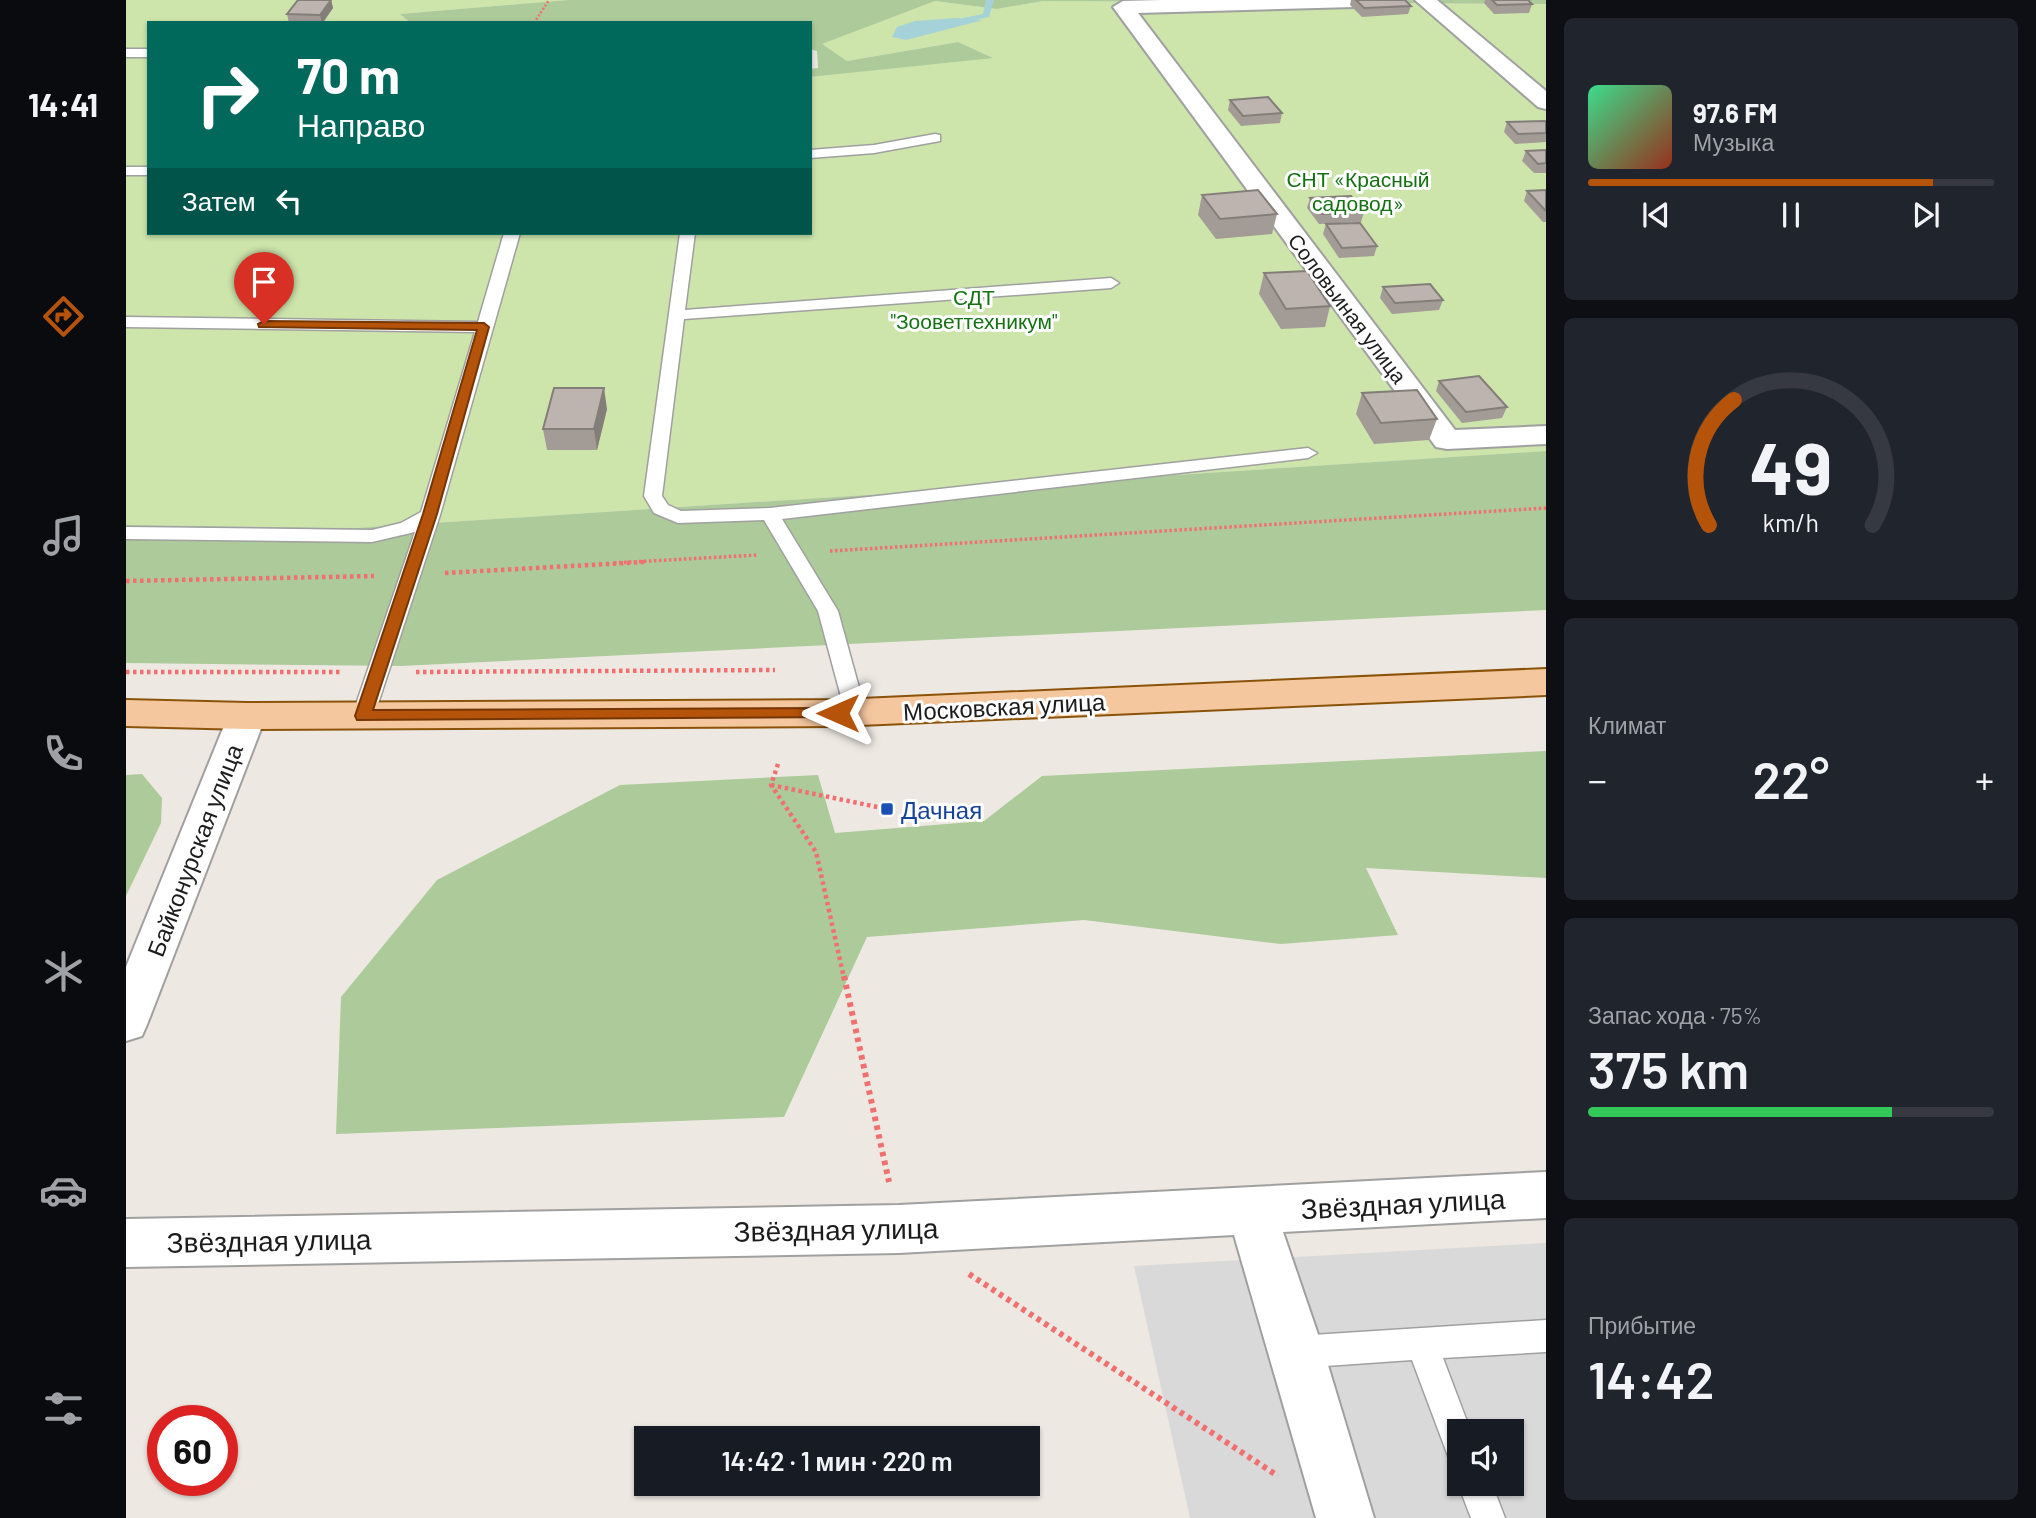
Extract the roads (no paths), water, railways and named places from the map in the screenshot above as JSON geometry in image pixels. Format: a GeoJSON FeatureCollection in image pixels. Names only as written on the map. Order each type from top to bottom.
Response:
{"type":"FeatureCollection","features":[{"type":"Feature","properties":{"kind":"main road","name":"Московская улица"},"geometry":{"type":"LineString","coordinates":[[126,713],[363,716],[855,713],[1546,682]]}},
{"type":"Feature","properties":{"kind":"street","name":"Соловьиная улица"},"geometry":{"type":"LineString","coordinates":[[1392,0],[1123,7],[1447,440],[1546,435]]}},
{"type":"Feature","properties":{"kind":"street"},"geometry":{"type":"LineString","coordinates":[[1425,0],[1546,102]]}},
{"type":"Feature","properties":{"kind":"street","name":"Байконурская улица"},"geometry":{"type":"LineString","coordinates":[[126,1022],[247,716]]}},
{"type":"Feature","properties":{"kind":"street","name":"Звёздная улица"},"geometry":{"type":"LineString","coordinates":[[126,1243],[899,1229],[1546,1195]]}},
{"type":"Feature","properties":{"kind":"street"},"geometry":{"type":"LineString","coordinates":[[1251,1211],[1297,1352],[1345,1518]]}},
{"type":"Feature","properties":{"kind":"lane"},"geometry":{"type":"LineString","coordinates":[[126,53],[147,53]]}},
{"type":"Feature","properties":{"kind":"lane"},"geometry":{"type":"LineString","coordinates":[[812,154],[874,149],[935,138]]}},
{"type":"Feature","properties":{"kind":"lane"},"geometry":{"type":"LineString","coordinates":[[126,171],[147,171]]}},
{"type":"Feature","properties":{"kind":"lane"},"geometry":{"type":"LineString","coordinates":[[363,716],[430,514],[511,235]]}},
{"type":"Feature","properties":{"kind":"lane"},"geometry":{"type":"LineString","coordinates":[[687,235],[653,496],[661,509],[678,517],[770,514],[1308,453]]}},
{"type":"Feature","properties":{"kind":"lane"},"geometry":{"type":"LineString","coordinates":[[677,315],[1111,283]]}},
{"type":"Feature","properties":{"kind":"lane"},"geometry":{"type":"LineString","coordinates":[[126,323],[484,327]]}},
{"type":"Feature","properties":{"kind":"lane"},"geometry":{"type":"LineString","coordinates":[[126,533],[372,536],[407,528],[430,514]]}},
{"type":"Feature","properties":{"kind":"lane"},"geometry":{"type":"LineString","coordinates":[[770,514],[828,611],[855,713]]}},
{"type":"Feature","properties":{"kind":"lane"},"geometry":{"type":"LineString","coordinates":[[1297,1352],[1546,1336]]}},
{"type":"Feature","properties":{"kind":"lane"},"geometry":{"type":"LineString","coordinates":[[1421,1343],[1450,1419]]}},
{"type":"Feature","properties":{"kind":"lane"},"geometry":{"type":"LineString","coordinates":[[1480,1496],[1488,1518]]}},
{"type":"Feature","properties":{"kind":"water"},"geometry":{"type":"Polygon","coordinates":[[[956,18],[983,20],[906,40],[892,37],[897,27],[915,21],[956,18]]]}},
{"type":"Feature","properties":{"kind":"waterway"},"geometry":{"type":"LineString","coordinates":[[957,22],[986,15],[990,0]]}},
{"type":"Feature","properties":{"kind":"place","name":"Дачная"},"geometry":{"type":"Point","coordinates":[887,809]}},
{"type":"Feature","properties":{"kind":"park label","name":"СНТ «Красный садовод»"},"geometry":{"type":"Point","coordinates":[1358,190]}},
{"type":"Feature","properties":{"kind":"park label","name":"СДТ \"Зооветтехникум\""},"geometry":{"type":"Point","coordinates":[974,308]}}]}
